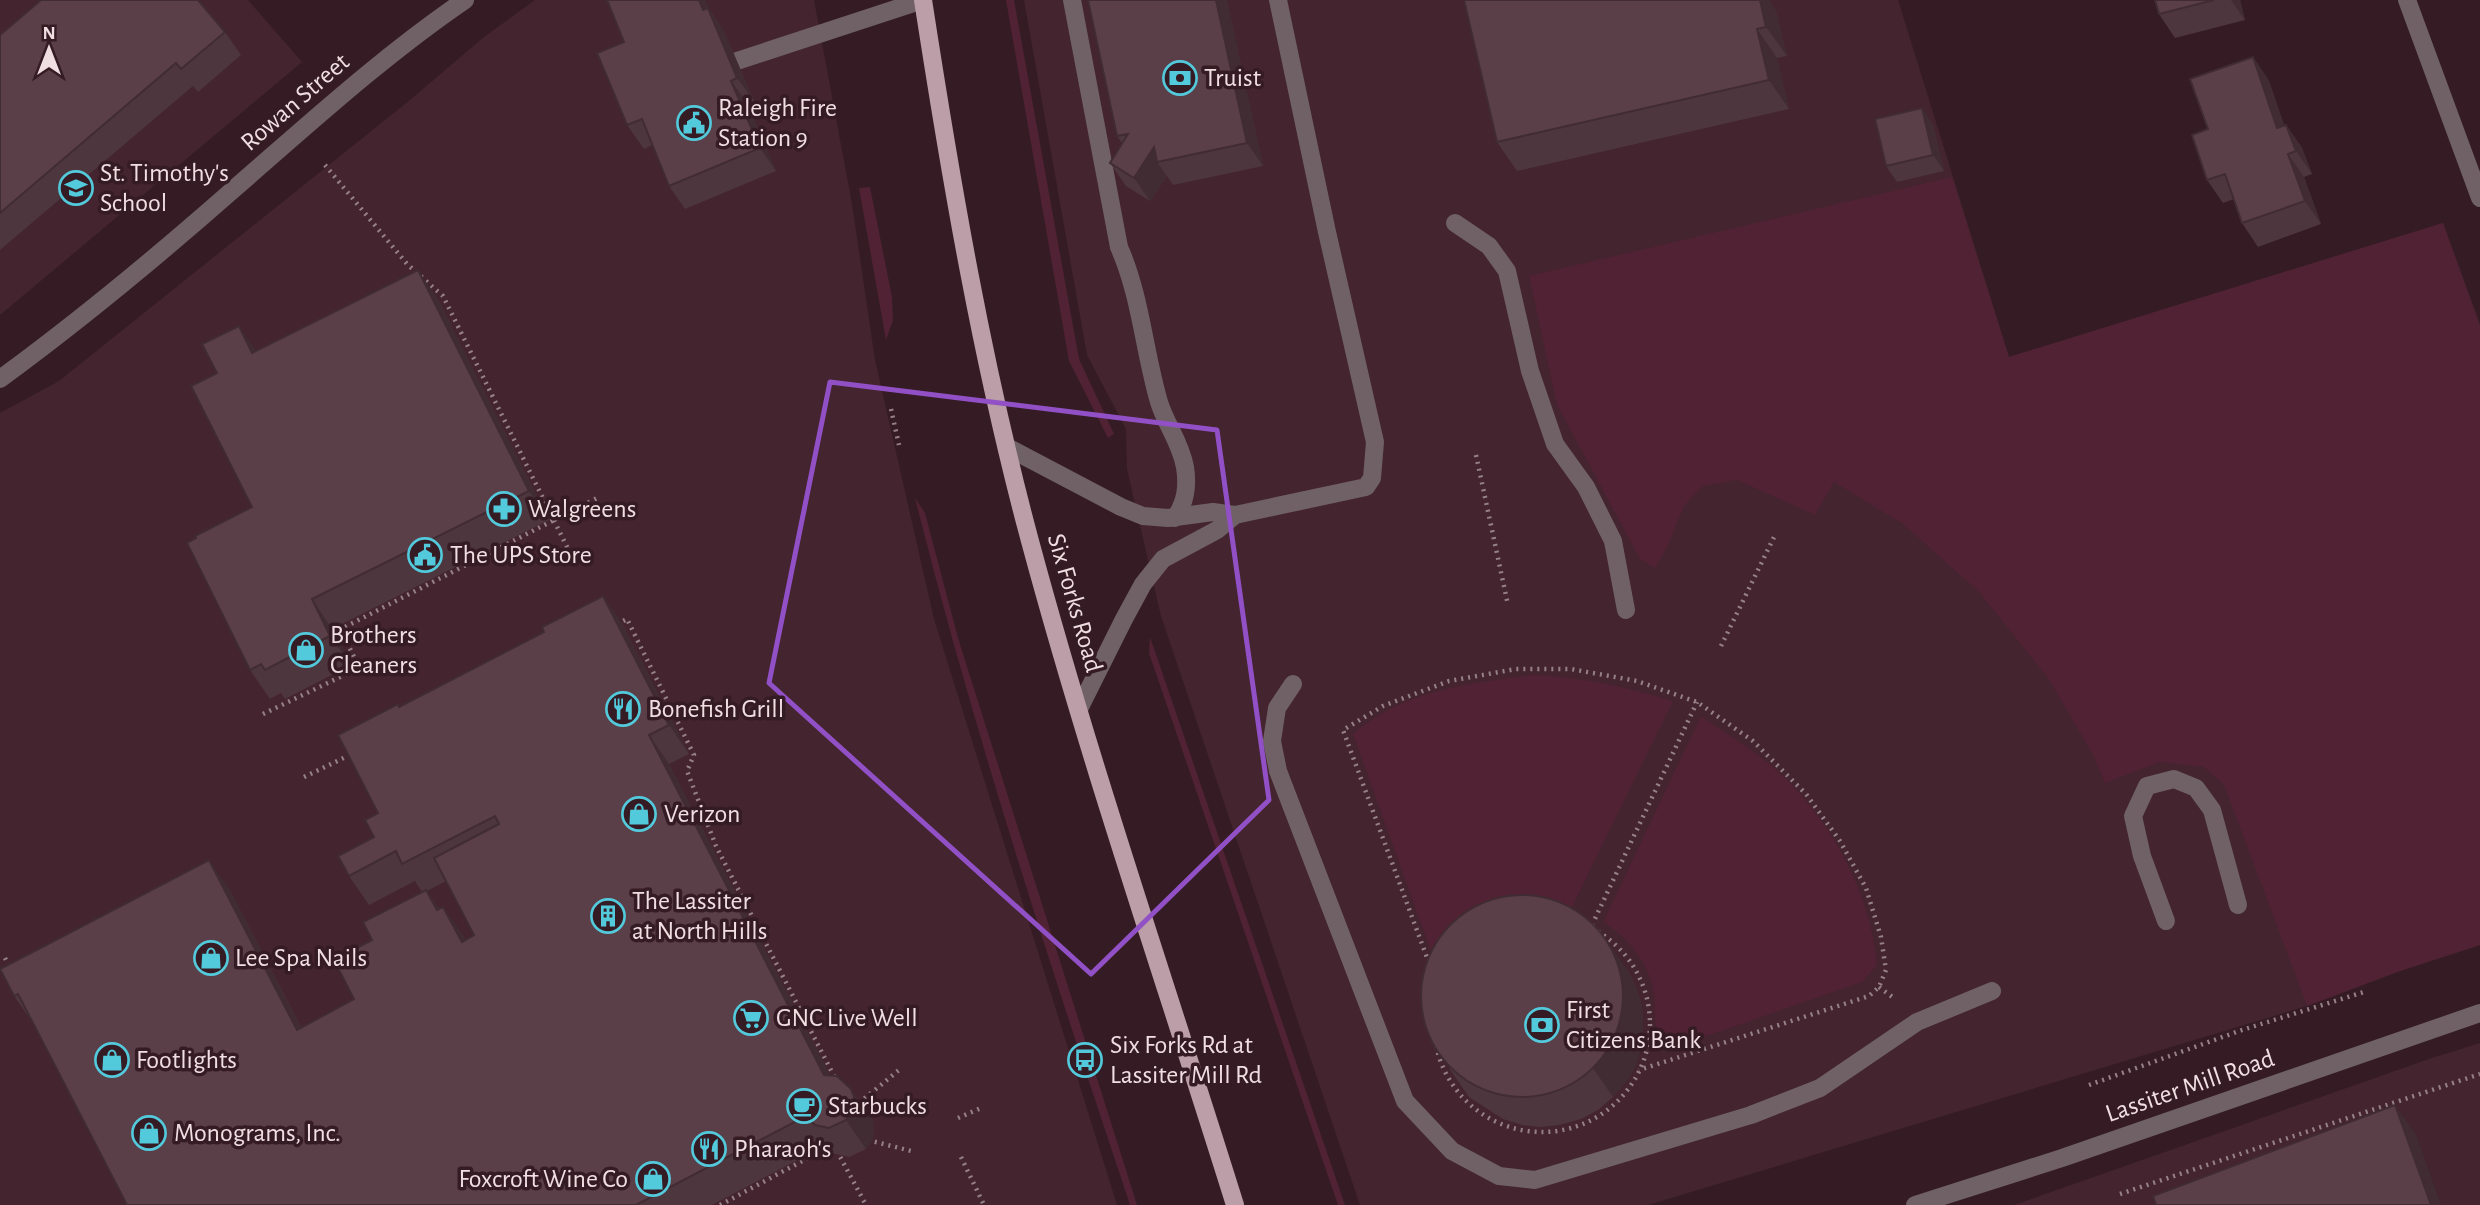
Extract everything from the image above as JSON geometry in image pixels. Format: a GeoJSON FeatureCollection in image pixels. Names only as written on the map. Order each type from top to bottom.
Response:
{"type":"FeatureCollection","features":[{"type":"Feature","properties":{"kind":"main road","name":"Six Forks Road"},"geometry":{"type":"LineString","coordinates":[[923,0],[969,272],[1030,540],[1079,709],[1235,1205]]}},
{"type":"Feature","properties":{"kind":"street","name":"Rowan Street"},"geometry":{"type":"LineString","coordinates":[[0,379],[67,330],[357,81],[465,0]]}},
{"type":"Feature","properties":{"kind":"street"},"geometry":{"type":"LineString","coordinates":[[737,61],[923,0]]}},
{"type":"Feature","properties":{"kind":"street"},"geometry":{"type":"LineString","coordinates":[[1007,447],[1143,516],[1175,518],[1213,512],[1235,515],[1366,487],[1372,478],[1376,442],[1327,232],[1278,0]]}},
{"type":"Feature","properties":{"kind":"street"},"geometry":{"type":"LineString","coordinates":[[2407,0],[2480,198]]}},
{"type":"Feature","properties":{"kind":"street"},"geometry":{"type":"LineString","coordinates":[[1075,1],[1119,247],[1131,275],[1160,405],[1178,441],[1185,468],[1187,491],[1175,518]]}},
{"type":"Feature","properties":{"kind":"street"},"geometry":{"type":"LineString","coordinates":[[1455,223],[1489,246],[1507,271],[1530,371],[1555,444],[1586,487],[1613,541],[1626,610]]}},
{"type":"Feature","properties":{"kind":"street"},"geometry":{"type":"LineString","coordinates":[[1079,709],[1143,584],[1163,559],[1217,530],[1235,515]]}},
{"type":"Feature","properties":{"kind":"street"},"geometry":{"type":"LineString","coordinates":[[1293,684],[1277,708],[1272,741],[1278,771],[1405,1101],[1452,1152],[1499,1176],[1535,1180],[1751,1115],[1820,1088],[1917,1022],[1992,991]]}},
{"type":"Feature","properties":{"kind":"street"},"geometry":{"type":"LineString","coordinates":[[2166,921],[2142,856],[2133,816],[2147,786],[2174,779],[2196,789],[2212,810],[2238,905]]}},
{"type":"Feature","properties":{"kind":"street","name":"Lassiter Mill Road"},"geometry":{"type":"LineString","coordinates":[[1915,1205],[2062,1158],[2480,1013]]}},
{"type":"Feature","properties":{"kind":"path"},"geometry":{"type":"LineString","coordinates":[[325,165],[407,264],[443,296],[576,565]]}},
{"type":"Feature","properties":{"kind":"path"},"geometry":{"type":"LineString","coordinates":[[891,409],[899,445]]}},
{"type":"Feature","properties":{"kind":"path"},"geometry":{"type":"LineString","coordinates":[[1476,455],[1508,605]]}},
{"type":"Feature","properties":{"kind":"path"},"geometry":{"type":"LineString","coordinates":[[263,714],[359,668],[341,628],[599,497]]}},
{"type":"Feature","properties":{"kind":"path"},"geometry":{"type":"LineString","coordinates":[[1721,646],[1775,535]]}},
{"type":"Feature","properties":{"kind":"path"},"geometry":{"type":"LineString","coordinates":[[610,627],[627,619],[694,755],[687,771],[716,846],[837,1082]]}},
{"type":"Feature","properties":{"kind":"path"},"geometry":{"type":"LineString","coordinates":[[1430,964],[1343,730],[1384,706],[1449,681],[1516,668],[1572,668],[1637,681],[1697,702],[1753,741],[1806,794],[1840,841],[1866,888],[1881,937],[1886,970],[1879,987],[1870,996],[1639,1070]]}},
{"type":"Feature","properties":{"kind":"path"},"geometry":{"type":"LineString","coordinates":[[1592,925],[1697,702]]}},
{"type":"Feature","properties":{"kind":"path"},"geometry":{"type":"LineString","coordinates":[[304,777],[366,747]]}},
{"type":"Feature","properties":{"kind":"path"},"geometry":{"type":"LineString","coordinates":[[1530,917],[1563,918],[1592,925],[1621,949],[1642,977],[1648,1013],[1648,1044],[1639,1070],[1625,1092],[1606,1110],[1584,1124],[1558,1133],[1521,1131],[1499,1124],[1466,1104],[1446,1079],[1436,1046],[1434,1015],[1439,990],[1449,970],[1466,948],[1494,927],[1530,917]]}},
{"type":"Feature","properties":{"kind":"path"},"geometry":{"type":"LineString","coordinates":[[5,957],[17,980]]}},
{"type":"Feature","properties":{"kind":"path"},"geometry":{"type":"LineString","coordinates":[[1435,977],[1439,990]]}},
{"type":"Feature","properties":{"kind":"path"},"geometry":{"type":"LineString","coordinates":[[2089,1085],[2242,1030],[2364,992]]}},
{"type":"Feature","properties":{"kind":"path"},"geometry":{"type":"LineString","coordinates":[[859,1103],[899,1070]]}},
{"type":"Feature","properties":{"kind":"path"},"geometry":{"type":"LineString","coordinates":[[2120,1194],[2480,1074]]}},
{"type":"Feature","properties":{"kind":"path"},"geometry":{"type":"LineString","coordinates":[[851,1096],[859,1103],[863,1112]]}},
{"type":"Feature","properties":{"kind":"path"},"geometry":{"type":"LineString","coordinates":[[958,1118],[981,1108]]}},
{"type":"Feature","properties":{"kind":"path"},"geometry":{"type":"LineString","coordinates":[[861,1138],[911,1152]]}},
{"type":"Feature","properties":{"kind":"path"},"geometry":{"type":"LineString","coordinates":[[720,1205],[821,1152],[846,1152]]}},
{"type":"Feature","properties":{"kind":"path"},"geometry":{"type":"LineString","coordinates":[[837,1152],[866,1205]]}},
{"type":"Feature","properties":{"kind":"path"},"geometry":{"type":"LineString","coordinates":[[961,1157],[984,1205]]}},
{"type":"Feature","properties":{"kind":"highlighted area"},"geometry":{"type":"Polygon","coordinates":[[[830,382],[1217,430],[1269,800],[1091,974],[769,683],[830,382]]]}},
{"type":"Feature","properties":{"kind":"shaded area","name":"St. Timothy's School"},"geometry":{"type":"Polygon","coordinates":[[[0,0],[248,0],[302,62],[0,315],[0,0]]]}},
{"type":"Feature","properties":{"kind":"shaded area"},"geometry":{"type":"Polygon","coordinates":[[[535,0],[814,0],[852,204],[875,360],[934,619],[1117,1205],[0,1205],[0,413],[59,381],[410,100],[484,37],[535,0]]]}},
{"type":"Feature","properties":{"kind":"shaded area"},"geometry":{"type":"Polygon","coordinates":[[[1006,0],[1014,0],[1079,359],[1114,434],[1108,438],[1069,361],[1006,0]]]}},
{"type":"Feature","properties":{"kind":"shaded area"},"geometry":{"type":"Polygon","coordinates":[[[1024,0],[1898,0],[2009,357],[2443,223],[2480,324],[2480,945],[2307,1006],[1648,1205],[1360,1205],[1161,616],[1127,469],[1126,429],[1087,355],[1024,0]]]}},
{"type":"Feature","properties":{"kind":"shaded area"},"geometry":{"type":"Polygon","coordinates":[[[1952,177],[2009,357],[2443,223],[2480,326],[2480,945],[2307,1006],[2224,785],[2204,767],[2160,762],[2105,783],[2092,753],[2048,678],[1978,591],[1903,524],[1834,482],[1815,515],[1737,480],[1703,486],[1684,506],[1655,568],[1640,559],[1557,405],[1529,276],[1952,177]]]}},
{"type":"Feature","properties":{"kind":"shaded area"},"geometry":{"type":"Polygon","coordinates":[[[870,187],[892,297],[893,320],[886,340],[859,188],[870,187]]]}},
{"type":"Feature","properties":{"kind":"shaded area"},"geometry":{"type":"Polygon","coordinates":[[[915,498],[925,513],[958,638],[1137,1205],[1130,1205],[1016,853],[963,676],[915,498]]]}},
{"type":"Feature","properties":{"kind":"shaded area"},"geometry":{"type":"Polygon","coordinates":[[[1150,637],[1345,1205],[1338,1205],[1149,653],[1150,637]]]}},
{"type":"Feature","properties":{"kind":"shaded area"},"geometry":{"type":"Polygon","coordinates":[[[1534,675],[1604,684],[1673,701],[1572,907],[1527,902],[1434,960],[1353,734],[1372,719],[1415,698],[1462,685],[1534,675]]]}},
{"type":"Feature","properties":{"kind":"shaded area"},"geometry":{"type":"Polygon","coordinates":[[[1701,716],[1780,773],[1817,814],[1842,854],[1862,897],[1877,965],[1862,982],[1675,1047],[1656,1030],[1653,987],[1643,963],[1626,940],[1603,922],[1701,716]]]}},
{"type":"Feature","properties":{"kind":"shaded area"},"geometry":{"type":"Polygon","coordinates":[[[2480,1043],[2480,1205],[2014,1205],[2432,1058],[2480,1043]]]}},
{"type":"Feature","properties":{"kind":"building"},"geometry":{"type":"Polygon","coordinates":[[[41,0],[198,0],[225,32],[181,69],[176,63],[0,213],[0,35],[41,0]]]}},
{"type":"Feature","properties":{"kind":"building","name":"Raleigh Fire Station 9"},"geometry":{"type":"Polygon","coordinates":[[[607,0],[699,0],[703,10],[708,8],[737,78],[731,81],[760,148],[669,186],[642,119],[627,125],[597,53],[624,42],[607,0]]]}},
{"type":"Feature","properties":{"kind":"building","name":"Truist"},"geometry":{"type":"Polygon","coordinates":[[[1088,0],[1216,0],[1247,143],[1157,162],[1154,147],[1134,178],[1110,163],[1128,134],[1117,136],[1088,0]]]}},
{"type":"Feature","properties":{"kind":"building"},"geometry":{"type":"Polygon","coordinates":[[[1464,0],[1760,0],[1766,27],[1757,29],[1769,80],[1497,142],[1464,0]]]}},
{"type":"Feature","properties":{"kind":"building"},"geometry":{"type":"Polygon","coordinates":[[[2155,0],[2214,0],[2159,14],[2155,0]]]}},
{"type":"Feature","properties":{"kind":"building"},"geometry":{"type":"Polygon","coordinates":[[[2253,57],[2277,128],[2286,125],[2296,151],[2288,154],[2305,201],[2242,223],[2225,174],[2207,180],[2192,135],[2208,129],[2190,79],[2253,57]]]}},
{"type":"Feature","properties":{"kind":"building"},"geometry":{"type":"Polygon","coordinates":[[[1922,108],[1933,155],[1886,166],[1875,119],[1922,108]]]}},
{"type":"Feature","properties":{"kind":"building"},"geometry":{"type":"Polygon","coordinates":[[[418,270],[529,491],[312,599],[330,636],[265,670],[261,664],[250,670],[187,543],[196,538],[195,536],[252,507],[191,386],[217,373],[202,344],[239,326],[252,353],[418,270]]]}},
{"type":"Feature","properties":{"kind":"building","name":"The Lassiter at North Hills"},"geometry":{"type":"Polygon","coordinates":[[[603,596],[669,725],[649,735],[824,1075],[837,1076],[851,1089],[854,1097],[853,1110],[846,1120],[829,1128],[815,1125],[806,1116],[636,1205],[127,1205],[18,994],[14,996],[0,969],[209,860],[297,1030],[354,999],[334,960],[372,940],[363,922],[426,890],[437,910],[443,907],[462,942],[474,935],[434,858],[499,824],[495,816],[402,864],[396,851],[349,876],[338,856],[374,837],[365,820],[378,813],[338,735],[398,704],[399,707],[544,632],[542,627],[603,596]]]}},
{"type":"Feature","properties":{"kind":"building","name":"First Citizens Bank"},"geometry":{"type":"Polygon","coordinates":[[[1522,895],[1561,903],[1594,924],[1615,957],[1623,996],[1615,1035],[1594,1068],[1561,1089],[1522,1097],[1483,1089],[1450,1068],[1429,1035],[1421,996],[1429,957],[1450,924],[1483,903],[1522,895]]]}},
{"type":"Feature","properties":{"kind":"building"},"geometry":{"type":"Polygon","coordinates":[[[2395,1105],[2431,1205],[2156,1205],[2153,1196],[2395,1105]]]}},
{"type":"Feature","properties":{"kind":"place","name":"Truist"},"geometry":{"type":"Point","coordinates":[1180,78]}},
{"type":"Feature","properties":{"kind":"place","name":"Raleigh Fire Station 9"},"geometry":{"type":"Point","coordinates":[694,123]}},
{"type":"Feature","properties":{"kind":"place","name":"St. Timothy's School"},"geometry":{"type":"Point","coordinates":[76,188]}},
{"type":"Feature","properties":{"kind":"place","name":"Walgreens"},"geometry":{"type":"Point","coordinates":[504,509]}},
{"type":"Feature","properties":{"kind":"place","name":"The UPS Store"},"geometry":{"type":"Point","coordinates":[425,555]}},
{"type":"Feature","properties":{"kind":"place","name":"Brothers Cleaners"},"geometry":{"type":"Point","coordinates":[306,650]}},
{"type":"Feature","properties":{"kind":"place","name":"Bonefish Grill"},"geometry":{"type":"Point","coordinates":[623,709]}},
{"type":"Feature","properties":{"kind":"place","name":"Verizon"},"geometry":{"type":"Point","coordinates":[639,814]}},
{"type":"Feature","properties":{"kind":"place","name":"The Lassiter at North Hills"},"geometry":{"type":"Point","coordinates":[608,916]}},
{"type":"Feature","properties":{"kind":"place","name":"Lee Spa Nails"},"geometry":{"type":"Point","coordinates":[211,958]}},
{"type":"Feature","properties":{"kind":"place","name":"GNC Live Well"},"geometry":{"type":"Point","coordinates":[751,1018]}},
{"type":"Feature","properties":{"kind":"place","name":"First Citizens Bank"},"geometry":{"type":"Point","coordinates":[1542,1025]}},
{"type":"Feature","properties":{"kind":"place","name":"Footlights"},"geometry":{"type":"Point","coordinates":[112,1060]}},
{"type":"Feature","properties":{"kind":"place","name":"Six Forks Rd at Lassiter Mill Rd"},"geometry":{"type":"Point","coordinates":[1085,1060]}},
{"type":"Feature","properties":{"kind":"place","name":"Starbucks"},"geometry":{"type":"Point","coordinates":[804,1106]}},
{"type":"Feature","properties":{"kind":"place","name":"Monograms, Inc."},"geometry":{"type":"Point","coordinates":[149,1133]}},
{"type":"Feature","properties":{"kind":"place","name":"Pharaoh's"},"geometry":{"type":"Point","coordinates":[709,1149]}},
{"type":"Feature","properties":{"kind":"place","name":"Foxcroft Wine Co"},"geometry":{"type":"Point","coordinates":[653,1179]}}]}
